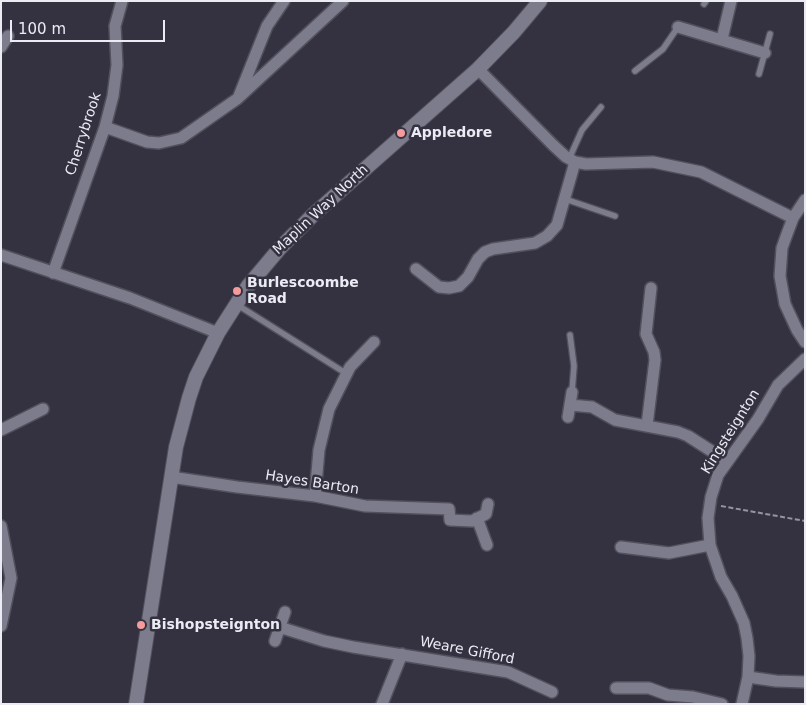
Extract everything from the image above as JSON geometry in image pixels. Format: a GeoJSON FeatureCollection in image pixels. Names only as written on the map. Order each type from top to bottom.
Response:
{"type":"FeatureCollection","features":[{"type":"Feature","properties":{"kind":"street","name":"Cherrybrook"},"geometry":{"type":"LineString","coordinates":[[53,273],[105,127],[113,96],[117,65],[115,26],[122,1]]}},
{"type":"Feature","properties":{"kind":"street"},"geometry":{"type":"LineString","coordinates":[[238,99],[267,26],[284,1]]}},
{"type":"Feature","properties":{"kind":"street"},"geometry":{"type":"LineString","coordinates":[[105,127],[147,142],[169,142],[181,138],[238,99],[343,1]]}},
{"type":"Feature","properties":{"kind":"street","name":"Maplin Way North"},"geometry":{"type":"LineString","coordinates":[[136,704],[176,448],[196,377],[218,333],[259,271],[314,214],[478,69],[514,32],[540,1]]}},
{"type":"Feature","properties":{"kind":"street"},"geometry":{"type":"LineString","coordinates":[[722,39],[728,2]]}},
{"type":"Feature","properties":{"kind":"street"},"geometry":{"type":"LineString","coordinates":[[678,27],[765,53]]}},
{"type":"Feature","properties":{"kind":"street"},"geometry":{"type":"LineString","coordinates":[[1,47],[8,36]]}},
{"type":"Feature","properties":{"kind":"street"},"geometry":{"type":"LineString","coordinates":[[252,66],[265,75]]}},
{"type":"Feature","properties":{"kind":"street"},"geometry":{"type":"LineString","coordinates":[[478,69],[572,160],[586,164],[653,162],[701,172],[793,218]]}},
{"type":"Feature","properties":{"kind":"street"},"geometry":{"type":"LineString","coordinates":[[416,270],[439,286],[449,288],[460,286],[485,252],[493,249],[535,243],[547,236],[556,225],[565,198],[572,160]]}},
{"type":"Feature","properties":{"kind":"street"},"geometry":{"type":"LineString","coordinates":[[805,200],[793,218],[782,248],[780,276],[785,304],[790,318],[805,342]]}},
{"type":"Feature","properties":{"kind":"street"},"geometry":{"type":"LineString","coordinates":[[1,255],[130,298],[218,333]]}},
{"type":"Feature","properties":{"kind":"street"},"geometry":{"type":"LineString","coordinates":[[647,425],[655,360],[654,352],[646,334],[651,288]]}},
{"type":"Feature","properties":{"kind":"street"},"geometry":{"type":"LineString","coordinates":[[315,496],[319,450],[329,408],[350,367],[374,342]]}},
{"type":"Feature","properties":{"kind":"street","name":"Kingsteignton"},"geometry":{"type":"LineString","coordinates":[[742,704],[748,677],[749,656],[744,623],[721,577],[710,545],[708,532],[710,503],[718,475],[727,461],[758,419],[778,385],[805,359]]}},
{"type":"Feature","properties":{"kind":"street"},"geometry":{"type":"LineString","coordinates":[[568,417],[572,392]]}},
{"type":"Feature","properties":{"kind":"street"},"geometry":{"type":"LineString","coordinates":[[570,405],[592,407],[615,420],[678,432],[688,436],[727,461]]}},
{"type":"Feature","properties":{"kind":"street"},"geometry":{"type":"LineString","coordinates":[[1,430],[43,409]]}},
{"type":"Feature","properties":{"kind":"street","name":"Hayes Barton"},"geometry":{"type":"LineString","coordinates":[[171,477],[315,496],[365,506],[449,508],[450,520],[472,521],[478,518]]}},
{"type":"Feature","properties":{"kind":"street"},"geometry":{"type":"LineString","coordinates":[[487,545],[478,518],[486,514],[488,504]]}},
{"type":"Feature","properties":{"kind":"street"},"geometry":{"type":"LineString","coordinates":[[1,526],[11,578],[1,626]]}},
{"type":"Feature","properties":{"kind":"street"},"geometry":{"type":"LineString","coordinates":[[621,547],[669,553],[710,545]]}},
{"type":"Feature","properties":{"kind":"street"},"geometry":{"type":"LineString","coordinates":[[275,640],[285,612]]}},
{"type":"Feature","properties":{"kind":"street","name":"Weare Gifford"},"geometry":{"type":"LineString","coordinates":[[280,628],[324,641],[508,672],[552,692]]}},
{"type":"Feature","properties":{"kind":"street","name":"Weare Gifford"},"geometry":{"type":"LineString","coordinates":[[382,704],[402,654]]}},
{"type":"Feature","properties":{"kind":"street"},"geometry":{"type":"LineString","coordinates":[[748,677],[776,681],[805,682]]}},
{"type":"Feature","properties":{"kind":"street"},"geometry":{"type":"LineString","coordinates":[[616,688],[649,688],[668,695],[702,698],[722,704]]}},
{"type":"Feature","properties":{"kind":"lane"},"geometry":{"type":"LineString","coordinates":[[635,71],[663,49],[678,27]]}},
{"type":"Feature","properties":{"kind":"lane"},"geometry":{"type":"LineString","coordinates":[[759,74],[770,34]]}},
{"type":"Feature","properties":{"kind":"lane"},"geometry":{"type":"LineString","coordinates":[[572,160],[582,130],[601,107]]}},
{"type":"Feature","properties":{"kind":"lane"},"geometry":{"type":"LineString","coordinates":[[565,198],[615,216]]}},
{"type":"Feature","properties":{"kind":"lane"},"geometry":{"type":"LineString","coordinates":[[236,304],[347,374]]}},
{"type":"Feature","properties":{"kind":"lane"},"geometry":{"type":"LineString","coordinates":[[570,335],[574,366],[572,392]]}},
{"type":"Feature","properties":{"kind":"path"},"geometry":{"type":"LineString","coordinates":[[710,503],[805,521]]}},
{"type":"Feature","properties":{"kind":"place","name":"Appledore"},"geometry":{"type":"Point","coordinates":[401,133]}},
{"type":"Feature","properties":{"kind":"place","name":"Burlescoombe Road"},"geometry":{"type":"Point","coordinates":[237,291]}},
{"type":"Feature","properties":{"kind":"place","name":"Bishopsteignton"},"geometry":{"type":"Point","coordinates":[141,625]}}]}
